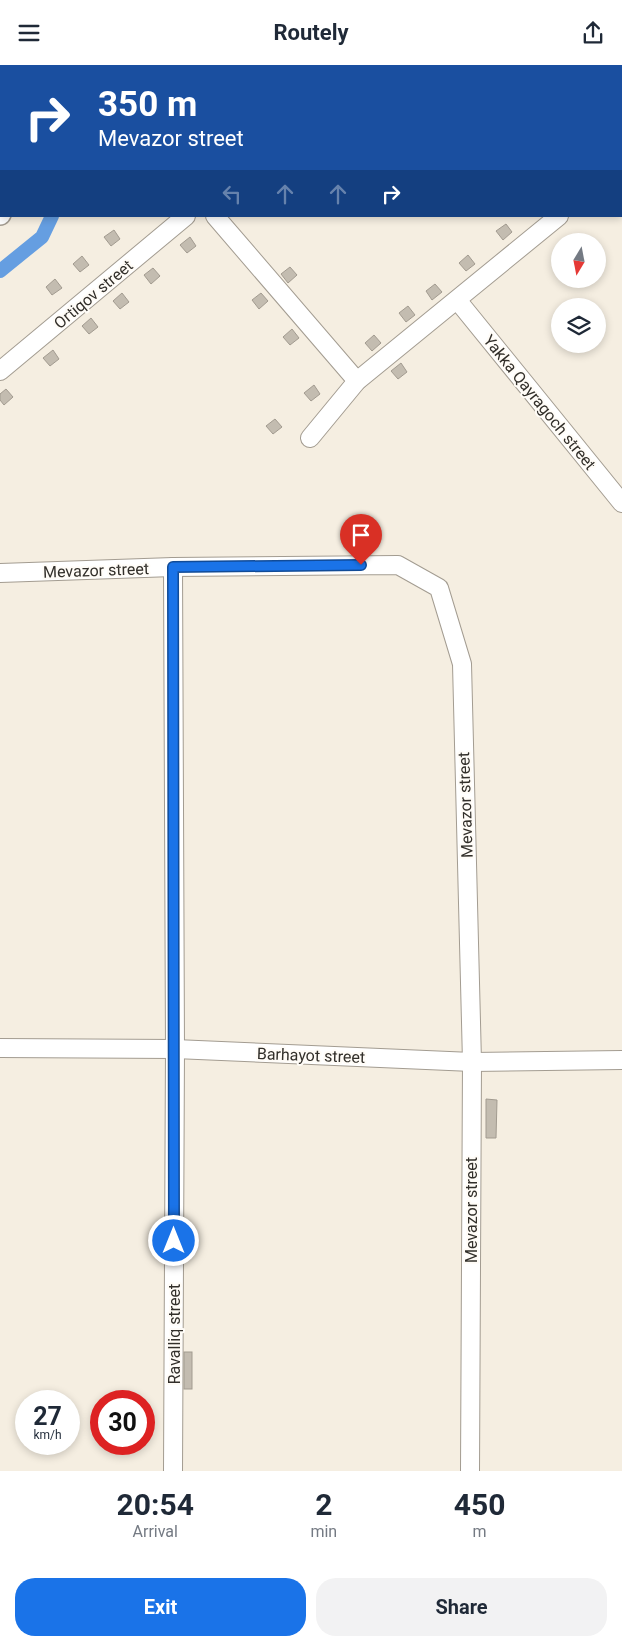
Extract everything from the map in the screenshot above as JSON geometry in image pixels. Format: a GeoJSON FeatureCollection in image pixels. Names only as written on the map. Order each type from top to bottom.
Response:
{"type":"FeatureCollection","features":[{"type":"Feature","properties":{"kind":"street","name":"Ortiqov street"},"geometry":{"type":"LineString","coordinates":[[0,371],[185,217]]}},
{"type":"Feature","properties":{"kind":"street"},"geometry":{"type":"LineString","coordinates":[[216,217],[358,381]]}},
{"type":"Feature","properties":{"kind":"street"},"geometry":{"type":"LineString","coordinates":[[310,438],[358,381],[458,301],[558,217]]}},
{"type":"Feature","properties":{"kind":"street","name":"Yakka Qayragoch street"},"geometry":{"type":"LineString","coordinates":[[458,301],[622,503]]}},
{"type":"Feature","properties":{"kind":"street","name":"Mevazor street"},"geometry":{"type":"LineString","coordinates":[[0,573],[173,567],[398,565],[439,588],[462,664],[472,1062],[470,1471]]}},
{"type":"Feature","properties":{"kind":"street","name":"Ravalliq street"},"geometry":{"type":"LineString","coordinates":[[173,567],[175,1049],[173,1471]]}},
{"type":"Feature","properties":{"kind":"street","name":"Barhayot street"},"geometry":{"type":"LineString","coordinates":[[0,1048],[175,1049],[472,1062],[622,1060]]}},
{"type":"Feature","properties":{"kind":"building"},"geometry":{"type":"Polygon","coordinates":[[[506,224],[512,232],[503,240],[496,231],[506,224]]]}},
{"type":"Feature","properties":{"kind":"building"},"geometry":{"type":"Polygon","coordinates":[[[114,230],[120,239],[111,246],[104,237],[114,230]]]}},
{"type":"Feature","properties":{"kind":"building"},"geometry":{"type":"Polygon","coordinates":[[[190,237],[196,246],[187,253],[180,245],[190,237]]]}},
{"type":"Feature","properties":{"kind":"building"},"geometry":{"type":"Polygon","coordinates":[[[468,255],[475,264],[466,271],[459,263],[468,255]]]}},
{"type":"Feature","properties":{"kind":"building"},"geometry":{"type":"Polygon","coordinates":[[[82,256],[89,265],[80,272],[73,264],[82,256]]]}},
{"type":"Feature","properties":{"kind":"building"},"geometry":{"type":"Polygon","coordinates":[[[290,267],[297,275],[288,283],[281,274],[290,267]]]}},
{"type":"Feature","properties":{"kind":"building"},"geometry":{"type":"Polygon","coordinates":[[[153,268],[160,276],[151,284],[144,275],[153,268]]]}},
{"type":"Feature","properties":{"kind":"building"},"geometry":{"type":"Polygon","coordinates":[[[55,279],[62,288],[52,295],[46,287],[55,279]]]}},
{"type":"Feature","properties":{"kind":"building"},"geometry":{"type":"Polygon","coordinates":[[[435,284],[442,292],[432,300],[426,291],[435,284]]]}},
{"type":"Feature","properties":{"kind":"building"},"geometry":{"type":"Polygon","coordinates":[[[122,293],[129,302],[120,309],[113,301],[122,293]]]}},
{"type":"Feature","properties":{"kind":"building"},"geometry":{"type":"Polygon","coordinates":[[[261,293],[268,301],[259,309],[252,300],[261,293]]]}},
{"type":"Feature","properties":{"kind":"building"},"geometry":{"type":"Polygon","coordinates":[[[408,306],[415,315],[406,322],[399,313],[408,306]]]}},
{"type":"Feature","properties":{"kind":"building"},"geometry":{"type":"Polygon","coordinates":[[[91,318],[98,327],[89,334],[82,326],[91,318]]]}},
{"type":"Feature","properties":{"kind":"building"},"geometry":{"type":"Polygon","coordinates":[[[292,329],[299,338],[290,345],[283,337],[292,329]]]}},
{"type":"Feature","properties":{"kind":"building"},"geometry":{"type":"Polygon","coordinates":[[[374,335],[381,343],[372,351],[365,343],[374,335]]]}},
{"type":"Feature","properties":{"kind":"building"},"geometry":{"type":"Polygon","coordinates":[[[53,350],[59,359],[50,366],[43,358],[53,350]]]}},
{"type":"Feature","properties":{"kind":"building"},"geometry":{"type":"Polygon","coordinates":[[[401,363],[407,372],[398,379],[391,371],[401,363]]]}},
{"type":"Feature","properties":{"kind":"building"},"geometry":{"type":"Polygon","coordinates":[[[314,385],[320,394],[311,401],[304,393],[314,385]]]}},
{"type":"Feature","properties":{"kind":"building"},"geometry":{"type":"Polygon","coordinates":[[[6,389],[13,397],[4,405],[0,400],[0,394],[6,389]]]}},
{"type":"Feature","properties":{"kind":"building"},"geometry":{"type":"Polygon","coordinates":[[[275,419],[282,427],[273,434],[266,426],[275,419]]]}},
{"type":"Feature","properties":{"kind":"building"},"geometry":{"type":"Polygon","coordinates":[[[486,1099],[497,1100],[496,1138],[486,1138],[486,1099]]]}},
{"type":"Feature","properties":{"kind":"building"},"geometry":{"type":"Polygon","coordinates":[[[184,1352],[192,1352],[192,1389],[184,1389],[184,1352]]]}},
{"type":"Feature","properties":{"kind":"waterway"},"geometry":{"type":"LineString","coordinates":[[0,271],[42,237],[52,217]]}},
{"type":"Feature","properties":{"kind":"route"},"geometry":{"type":"LineString","coordinates":[[174,1241],[173,567],[361,565]]}}]}
